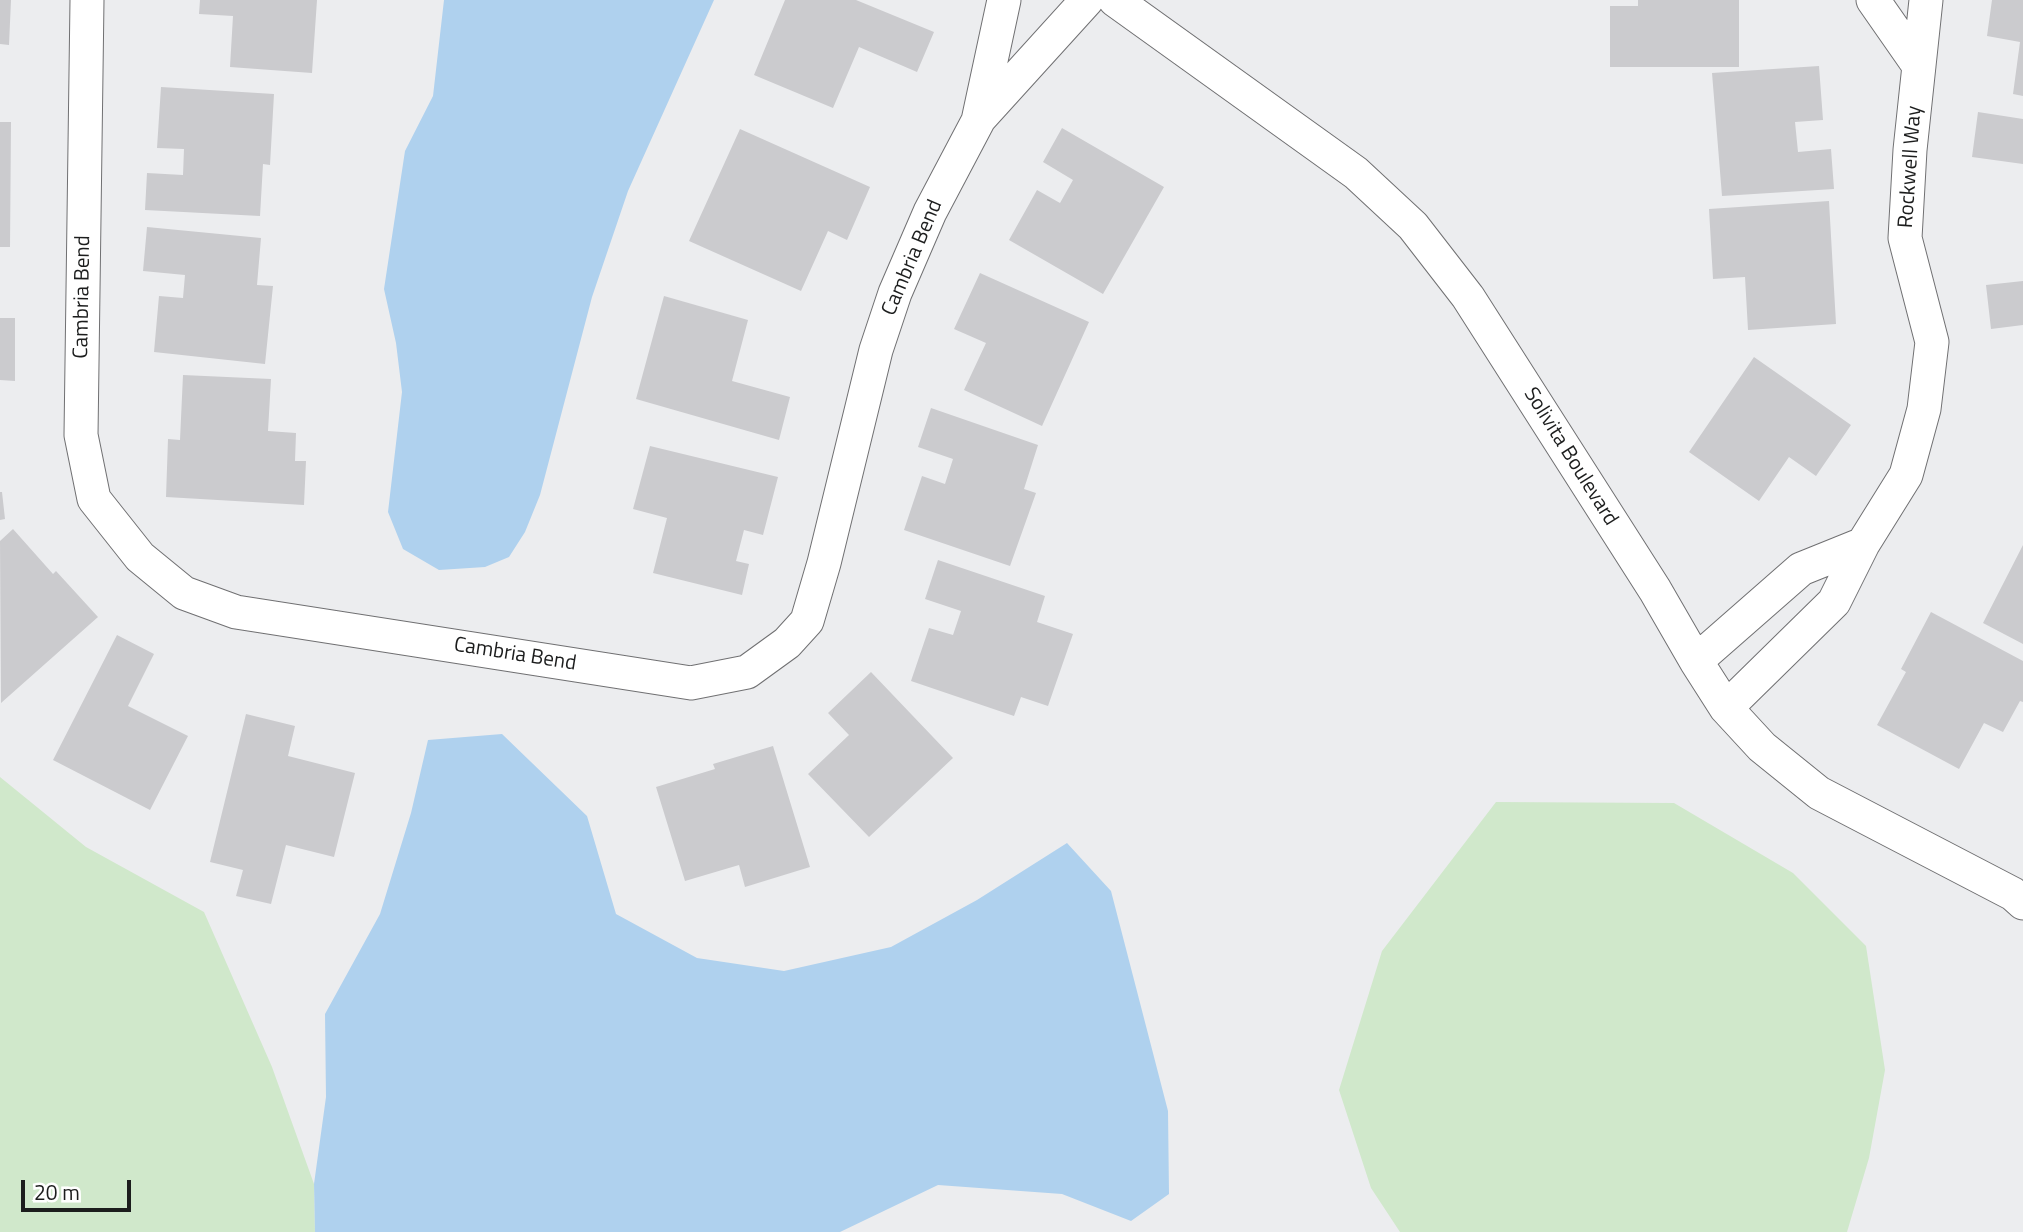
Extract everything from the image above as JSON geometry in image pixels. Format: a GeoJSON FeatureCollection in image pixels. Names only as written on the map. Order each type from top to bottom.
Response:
{"type":"FeatureCollection","features":[{"type":"Feature","properties":{"kind":"street","name":"Cambria Bend"},"geometry":{"type":"LineString","coordinates":[[87,0],[82,435],[94,499],[140,558],[184,593],[236,612],[691,682],[747,672],[787,643],[807,621],[824,563],[879,339],[895,293],[930,212],[978,121],[1004,0]]}},
{"type":"Feature","properties":{"kind":"street"},"geometry":{"type":"LineString","coordinates":[[978,121],[1087,0]]}},
{"type":"Feature","properties":{"kind":"street","name":"Solivita Boulevard"},"geometry":{"type":"LineString","coordinates":[[1115,0],[1356,173],[1413,226],[1468,297],[1655,590],[1726,708],[1762,747],[1819,793],[2012,894],[2023,903]]}},
{"type":"Feature","properties":{"kind":"street"},"geometry":{"type":"LineString","coordinates":[[1873,0],[1919,66]]}},
{"type":"Feature","properties":{"kind":"street","name":"Rockwell Way"},"geometry":{"type":"LineString","coordinates":[[1726,708],[1834,602],[1863,544],[1906,475],[1924,409],[1932,342],[1905,238],[1910,150],[1926,0]]}},
{"type":"Feature","properties":{"kind":"street"},"geometry":{"type":"LineString","coordinates":[[1696,661],[1801,569],[1863,544]]}},
{"type":"Feature","properties":{"kind":"green space"},"geometry":{"type":"Polygon","coordinates":[[[0,777],[86,847],[204,912],[272,1067],[314,1184],[315,1232],[0,1232],[0,777]]]}},
{"type":"Feature","properties":{"kind":"green space"},"geometry":{"type":"Polygon","coordinates":[[[1496,802],[1674,803],[1793,873],[1866,946],[1885,1070],[1869,1158],[1847,1232],[1400,1232],[1371,1188],[1339,1090],[1382,951],[1496,802]]]}},
{"type":"Feature","properties":{"kind":"water"},"geometry":{"type":"Polygon","coordinates":[[[444,0],[714,0],[628,191],[592,297],[540,495],[525,532],[509,557],[485,567],[439,570],[403,549],[388,512],[402,392],[396,343],[384,289],[405,151],[433,96],[444,0]]]}},
{"type":"Feature","properties":{"kind":"water"},"geometry":{"type":"Polygon","coordinates":[[[502,734],[587,816],[616,914],[697,958],[784,971],[891,947],[977,900],[1067,843],[1111,891],[1168,1111],[1169,1194],[1131,1221],[1062,1194],[938,1185],[840,1232],[315,1232],[314,1184],[326,1097],[325,1014],[380,914],[411,813],[428,740],[502,734]]]}},
{"type":"Feature","properties":{"kind":"building"},"geometry":{"type":"Polygon","coordinates":[[[0,0],[11,0],[9,45],[0,44],[0,0]]]}},
{"type":"Feature","properties":{"kind":"building"},"geometry":{"type":"Polygon","coordinates":[[[200,0],[317,0],[312,73],[230,67],[233,16],[199,14],[200,0]]]}},
{"type":"Feature","properties":{"kind":"building"},"geometry":{"type":"Polygon","coordinates":[[[785,0],[856,0],[934,32],[917,72],[859,47],[833,108],[754,75],[785,0]]]}},
{"type":"Feature","properties":{"kind":"building"},"geometry":{"type":"Polygon","coordinates":[[[1638,0],[1739,0],[1739,67],[1610,67],[1610,6],[1638,6],[1638,0]]]}},
{"type":"Feature","properties":{"kind":"building"},"geometry":{"type":"Polygon","coordinates":[[[1992,0],[2023,0],[2023,96],[2013,94],[2020,42],[1987,36],[1992,0]]]}},
{"type":"Feature","properties":{"kind":"building"},"geometry":{"type":"Polygon","coordinates":[[[1819,66],[1823,120],[1795,122],[1798,152],[1831,149],[1834,189],[1722,196],[1712,73],[1819,66]]]}},
{"type":"Feature","properties":{"kind":"building"},"geometry":{"type":"Polygon","coordinates":[[[161,87],[274,94],[270,165],[263,164],[260,216],[145,210],[147,173],[183,175],[184,149],[157,148],[161,87]]]}},
{"type":"Feature","properties":{"kind":"building"},"geometry":{"type":"Polygon","coordinates":[[[1978,112],[2023,119],[2023,164],[1972,157],[1978,112]]]}},
{"type":"Feature","properties":{"kind":"building"},"geometry":{"type":"Polygon","coordinates":[[[0,122],[11,122],[10,247],[0,247],[0,122]]]}},
{"type":"Feature","properties":{"kind":"building"},"geometry":{"type":"Polygon","coordinates":[[[1062,128],[1164,187],[1103,294],[1009,240],[1037,190],[1060,203],[1073,180],[1043,162],[1062,128]]]}},
{"type":"Feature","properties":{"kind":"building"},"geometry":{"type":"Polygon","coordinates":[[[740,129],[870,187],[847,240],[828,231],[801,291],[689,241],[740,129]]]}},
{"type":"Feature","properties":{"kind":"building"},"geometry":{"type":"Polygon","coordinates":[[[1829,201],[1836,324],[1748,330],[1745,277],[1713,279],[1709,209],[1829,201]]]}},
{"type":"Feature","properties":{"kind":"building"},"geometry":{"type":"Polygon","coordinates":[[[147,227],[261,238],[257,285],[273,286],[265,364],[154,352],[159,296],[183,298],[185,275],[143,271],[147,227]]]}},
{"type":"Feature","properties":{"kind":"building"},"geometry":{"type":"Polygon","coordinates":[[[980,273],[1089,322],[1042,426],[964,390],[986,343],[954,329],[980,273]]]}},
{"type":"Feature","properties":{"kind":"building"},"geometry":{"type":"Polygon","coordinates":[[[2023,281],[2023,325],[1991,329],[1986,285],[2023,281]]]}},
{"type":"Feature","properties":{"kind":"building"},"geometry":{"type":"Polygon","coordinates":[[[664,296],[748,320],[732,381],[790,397],[779,440],[636,399],[664,296]]]}},
{"type":"Feature","properties":{"kind":"building"},"geometry":{"type":"Polygon","coordinates":[[[0,318],[15,318],[15,381],[0,380],[0,318]]]}},
{"type":"Feature","properties":{"kind":"building"},"geometry":{"type":"Polygon","coordinates":[[[1754,357],[1851,425],[1816,476],[1789,457],[1759,501],[1689,452],[1754,357]]]}},
{"type":"Feature","properties":{"kind":"building"},"geometry":{"type":"Polygon","coordinates":[[[183,375],[271,379],[268,431],[296,433],[295,461],[306,461],[304,505],[166,497],[168,439],[180,440],[183,375]]]}},
{"type":"Feature","properties":{"kind":"building"},"geometry":{"type":"Polygon","coordinates":[[[931,408],[1038,445],[1024,489],[1036,493],[1010,566],[904,530],[922,476],[945,484],[953,459],[918,447],[931,408]]]}},
{"type":"Feature","properties":{"kind":"building"},"geometry":{"type":"Polygon","coordinates":[[[650,446],[778,477],[763,535],[744,530],[736,561],[749,564],[742,595],[653,573],[667,518],[633,509],[650,446]]]}},
{"type":"Feature","properties":{"kind":"building"},"geometry":{"type":"Polygon","coordinates":[[[0,492],[5,519],[0,520],[0,492]]]}},
{"type":"Feature","properties":{"kind":"building"},"geometry":{"type":"Polygon","coordinates":[[[13,529],[53,574],[56,571],[98,617],[1,703],[0,541],[13,529]]]}},
{"type":"Feature","properties":{"kind":"building"},"geometry":{"type":"Polygon","coordinates":[[[2023,545],[2023,644],[1983,623],[2023,545]]]}},
{"type":"Feature","properties":{"kind":"building"},"geometry":{"type":"Polygon","coordinates":[[[938,560],[1045,596],[1037,622],[1073,634],[1048,706],[1021,697],[1014,716],[911,681],[929,628],[953,635],[961,611],[925,599],[938,560]]]}},
{"type":"Feature","properties":{"kind":"building"},"geometry":{"type":"Polygon","coordinates":[[[1931,612],[2023,661],[2023,702],[2020,701],[2003,732],[1984,723],[1959,769],[1877,725],[1906,672],[1901,669],[1931,612]]]}},
{"type":"Feature","properties":{"kind":"building"},"geometry":{"type":"Polygon","coordinates":[[[117,635],[154,654],[128,706],[188,736],[150,810],[53,760],[117,635]]]}},
{"type":"Feature","properties":{"kind":"building"},"geometry":{"type":"Polygon","coordinates":[[[871,672],[953,758],[869,837],[808,774],[849,735],[828,713],[871,672]]]}},
{"type":"Feature","properties":{"kind":"building"},"geometry":{"type":"Polygon","coordinates":[[[246,714],[295,726],[288,756],[355,773],[334,857],[286,845],[271,904],[236,896],[243,870],[210,862],[246,714]]]}},
{"type":"Feature","properties":{"kind":"building"},"geometry":{"type":"Polygon","coordinates":[[[773,746],[810,867],[745,887],[739,865],[685,881],[656,787],[715,769],[713,764],[773,746]]]}}]}
